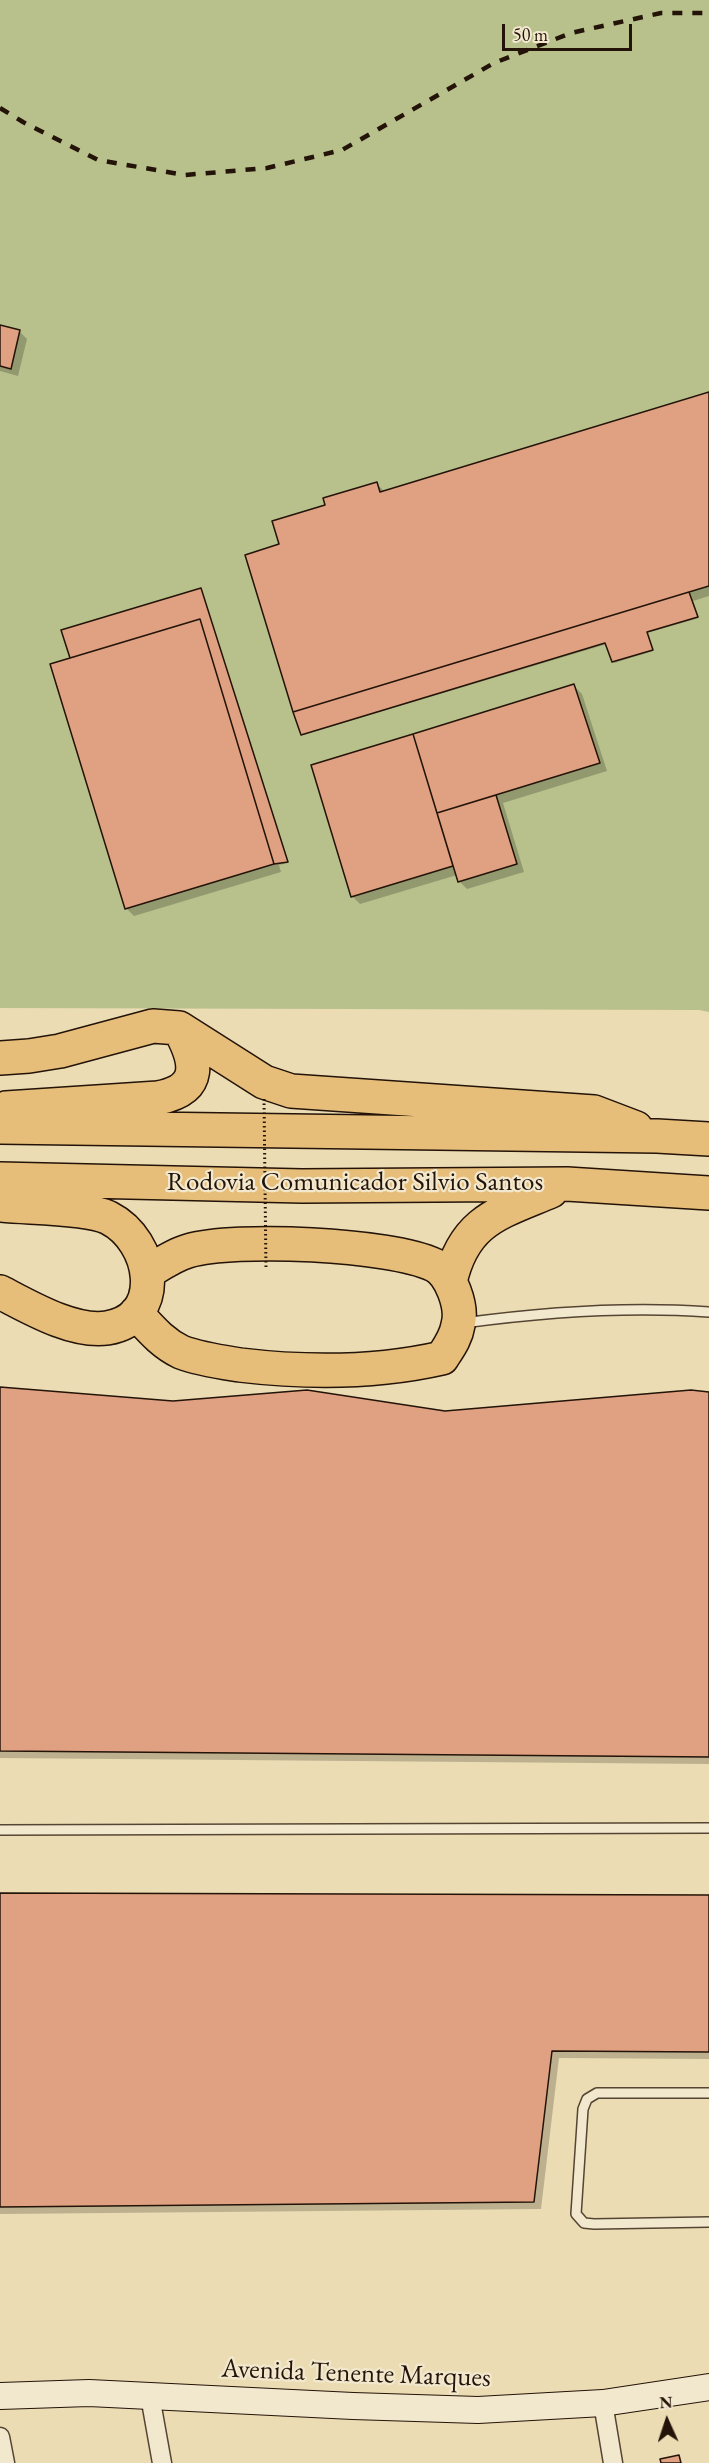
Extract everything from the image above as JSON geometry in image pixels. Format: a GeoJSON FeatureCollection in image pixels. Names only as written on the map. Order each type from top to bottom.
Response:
{"type":"FeatureCollection","features":[{"type":"Feature","properties":{"kind":"highway"},"geometry":{"type":"LineString","coordinates":[[0,1058],[60,1051],[153,1026],[179,1028],[264,1082],[291,1091],[594,1112],[657,1136]]}},
{"type":"Feature","properties":{"kind":"highway"},"geometry":{"type":"LineString","coordinates":[[0,1108],[174,1095],[192,1079],[194,1068],[191,1049],[179,1028]]}},
{"type":"Feature","properties":{"kind":"highway","name":"Rodovia Comunicador Silvio Santos"},"geometry":{"type":"LineString","coordinates":[[0,1127],[657,1136],[709,1139]]}},
{"type":"Feature","properties":{"kind":"highway","name":"Rodovia Comunicador Silvio Santos"},"geometry":{"type":"LineString","coordinates":[[0,1179],[302,1186],[567,1184],[709,1193]]}},
{"type":"Feature","properties":{"kind":"highway"},"geometry":{"type":"LineString","coordinates":[[450,1282],[461,1247],[471,1233],[508,1209],[567,1184]]}},
{"type":"Feature","properties":{"kind":"highway"},"geometry":{"type":"LineString","coordinates":[[0,1205],[85,1212],[107,1217],[128,1230],[140,1248],[148,1272],[145,1294],[136,1313],[125,1323],[106,1328],[88,1328],[47,1316],[0,1292]]}},
{"type":"Feature","properties":{"kind":"highway"},"geometry":{"type":"LineString","coordinates":[[136,1313],[158,1337],[182,1352],[220,1362],[272,1369],[347,1370],[407,1366],[442,1358],[452,1343],[459,1323],[458,1306],[450,1282],[436,1266],[410,1257],[328,1245],[211,1247],[189,1251],[169,1259],[148,1272]]}},
{"type":"Feature","properties":{"kind":"main road","name":"Avenida Tenente Marques"},"geometry":{"type":"LineString","coordinates":[[0,2396],[88,2393],[478,2410],[603,2403],[709,2387]]}},
{"type":"Feature","properties":{"kind":"street"},"geometry":{"type":"LineString","coordinates":[[150,2396],[162,2463]]}},
{"type":"Feature","properties":{"kind":"street"},"geometry":{"type":"LineString","coordinates":[[603,2403],[613,2463]]}},
{"type":"Feature","properties":{"kind":"street"},"geometry":{"type":"LineString","coordinates":[[0,2437],[5,2463]]}},
{"type":"Feature","properties":{"kind":"lane"},"geometry":{"type":"LineString","coordinates":[[459,1323],[514,1316],[656,1309],[709,1312]]}},
{"type":"Feature","properties":{"kind":"lane"},"geometry":{"type":"LineString","coordinates":[[0,1830],[709,1828]]}},
{"type":"Feature","properties":{"kind":"lane"},"geometry":{"type":"LineString","coordinates":[[709,2093],[597,2093],[587,2099],[583,2109],[576,2214],[584,2223],[594,2224],[709,2222]]}},
{"type":"Feature","properties":{"kind":"path"},"geometry":{"type":"LineString","coordinates":[[264,1099],[266,1270]]}},
{"type":"Feature","properties":{"kind":"green space"},"geometry":{"type":"Polygon","coordinates":[[[0,0],[709,0],[709,1012],[699,1010],[0,1008],[0,0]]]}},
{"type":"Feature","properties":{"kind":"building"},"geometry":{"type":"Polygon","coordinates":[[[0,325],[20,330],[11,369],[0,366],[0,325]]]}},
{"type":"Feature","properties":{"kind":"building"},"geometry":{"type":"Polygon","coordinates":[[[709,392],[709,586],[293,712],[245,555],[279,544],[272,521],[325,505],[323,498],[377,482],[380,492],[709,392]]]}},
{"type":"Feature","properties":{"kind":"building"},"geometry":{"type":"Polygon","coordinates":[[[201,588],[288,862],[274,864],[200,619],[70,658],[61,630],[201,588]]]}},
{"type":"Feature","properties":{"kind":"building"},"geometry":{"type":"Polygon","coordinates":[[[689,592],[698,617],[647,632],[653,650],[612,662],[605,643],[301,735],[293,712],[689,592]]]}},
{"type":"Feature","properties":{"kind":"building"},"geometry":{"type":"Polygon","coordinates":[[[200,619],[274,864],[125,909],[50,664],[200,619]]]}},
{"type":"Feature","properties":{"kind":"building"},"geometry":{"type":"Polygon","coordinates":[[[574,684],[600,763],[437,813],[413,734],[574,684]]]}},
{"type":"Feature","properties":{"kind":"building"},"geometry":{"type":"Polygon","coordinates":[[[413,734],[453,866],[351,897],[311,765],[413,734]]]}},
{"type":"Feature","properties":{"kind":"building"},"geometry":{"type":"Polygon","coordinates":[[[496,795],[517,864],[458,882],[437,813],[496,795]]]}},
{"type":"Feature","properties":{"kind":"building"},"geometry":{"type":"Polygon","coordinates":[[[0,1387],[173,1401],[307,1390],[445,1411],[691,1390],[709,1392],[709,1757],[0,1751],[0,1387]]]}},
{"type":"Feature","properties":{"kind":"building"},"geometry":{"type":"Polygon","coordinates":[[[0,1893],[709,1895],[709,2052],[552,2051],[534,2202],[0,2207],[0,1893]]]}},
{"type":"Feature","properties":{"kind":"building"},"geometry":{"type":"Polygon","coordinates":[[[679,2455],[681,2463],[661,2463],[660,2459],[679,2455]]]}},
{"type":"Feature","properties":{"kind":"railway"},"geometry":{"type":"LineString","coordinates":[[0,108],[98,160],[185,175],[267,168],[342,150],[494,63],[571,33],[661,13],[709,13]]}}]}
